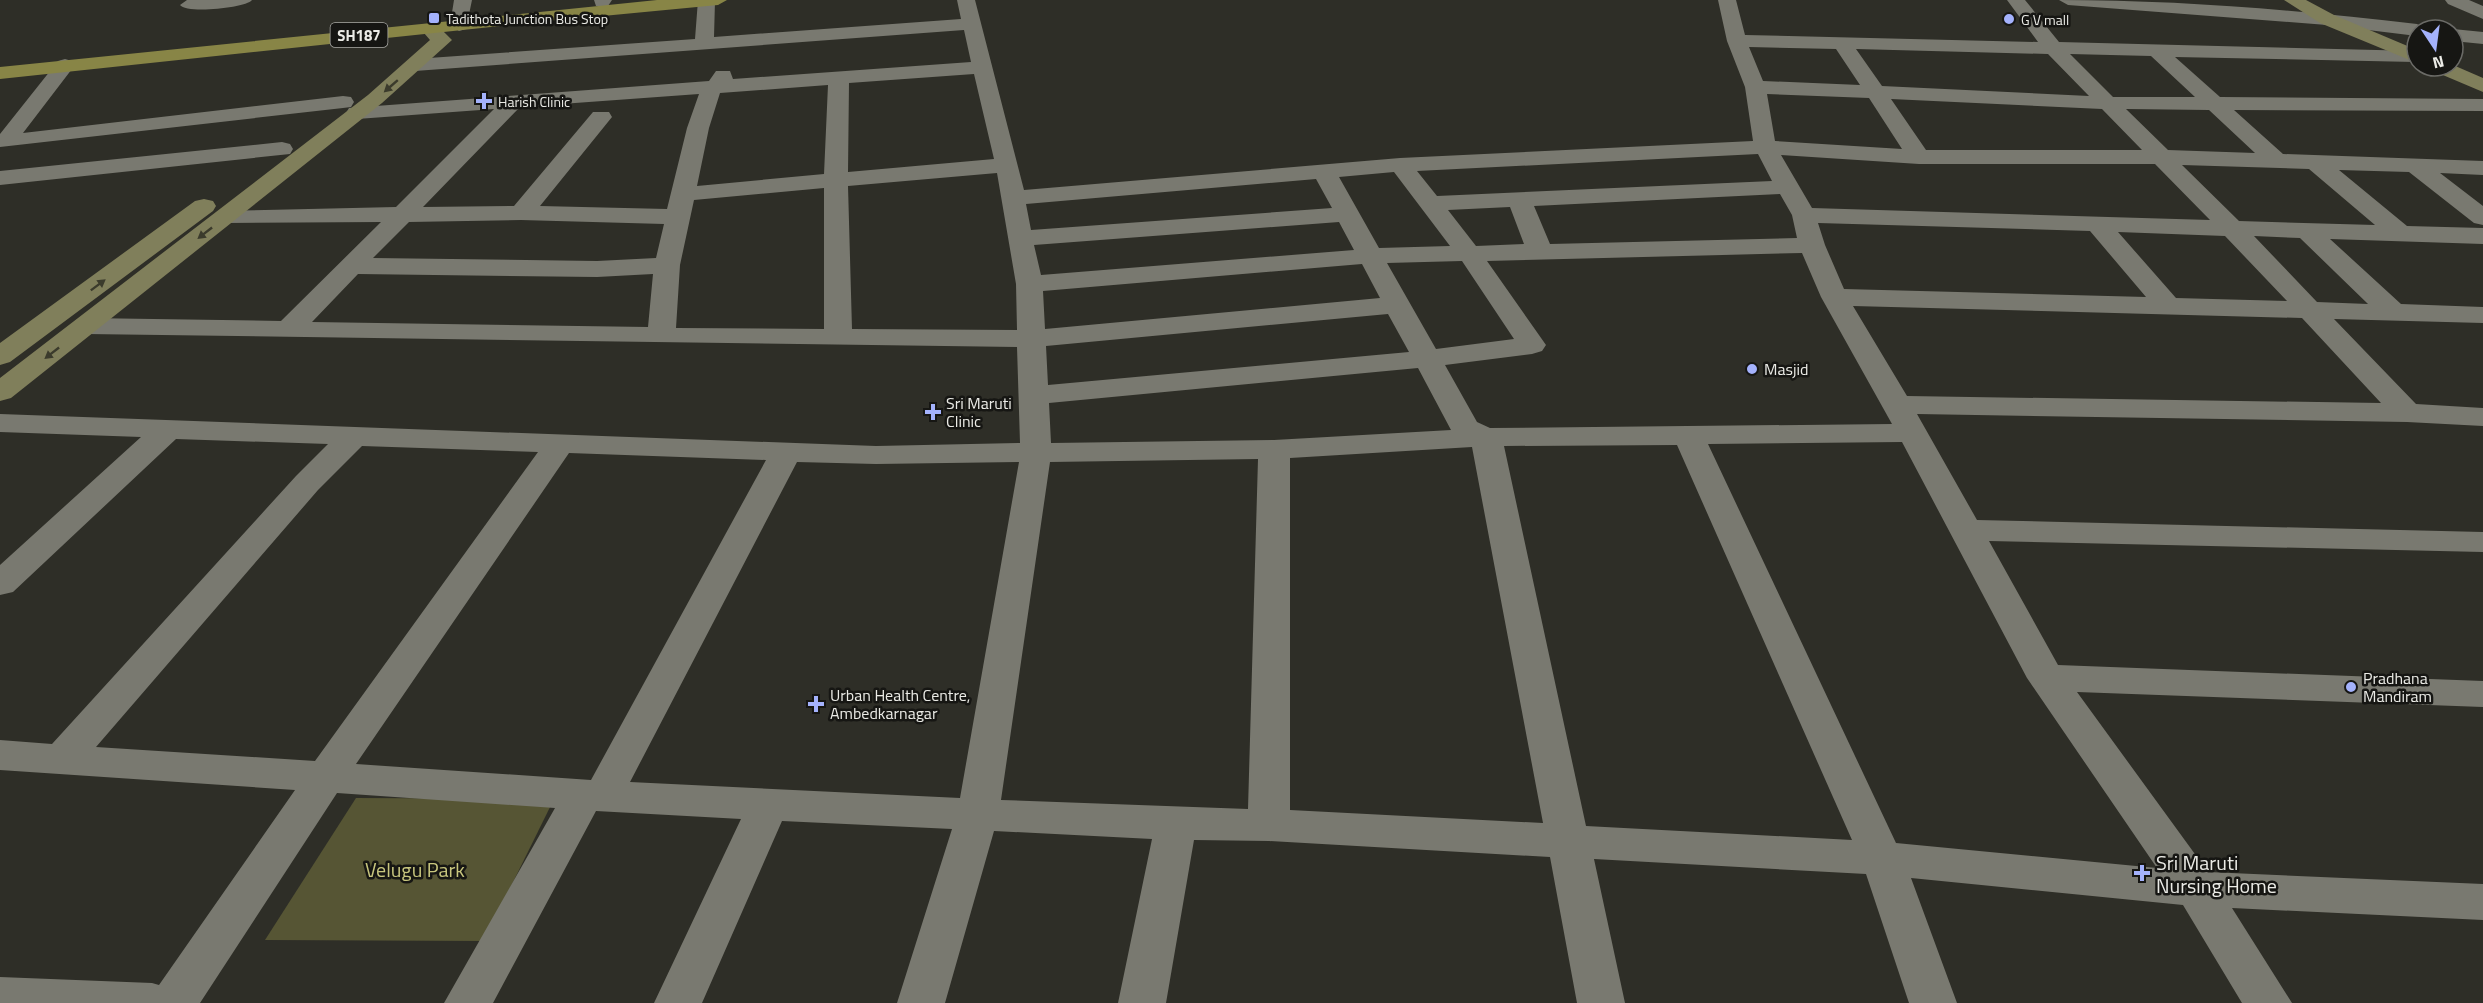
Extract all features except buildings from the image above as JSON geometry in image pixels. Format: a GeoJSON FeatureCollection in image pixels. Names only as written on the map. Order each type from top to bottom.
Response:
{"type":"FeatureCollection","features":[{"type":"Feature","properties":{"kind":"main road","name":"SH187"},"geometry":{"type":"LineString","coordinates":[[0,64],[461,14],[625,0]]}},
{"type":"Feature","properties":{"kind":"main road"},"geometry":{"type":"LineString","coordinates":[[2294,0],[2327,18],[2405,51]]}},
{"type":"Feature","properties":{"kind":"main road","name":"SH187"},"geometry":{"type":"LineString","coordinates":[[0,73],[461,14],[712,1]]}},
{"type":"Feature","properties":{"kind":"main road"},"geometry":{"type":"LineString","coordinates":[[0,392],[227,216],[350,108],[414,40],[434,33],[461,14]]}},
{"type":"Feature","properties":{"kind":"main road"},"geometry":{"type":"LineString","coordinates":[[0,356],[282,149],[415,65],[442,40],[434,33]]}},
{"type":"Feature","properties":{"kind":"main road"},"geometry":{"type":"LineString","coordinates":[[2465,78],[2483,86]]}},
{"type":"Feature","properties":{"kind":"street"},"geometry":{"type":"LineString","coordinates":[[189,5],[243,0]]}},
{"type":"Feature","properties":{"kind":"street"},"geometry":{"type":"LineString","coordinates":[[1727,0],[1737,41],[1755,87],[1765,147],[1808,230],[1834,297],[1913,433],[2046,678],[2196,889],[2268,1003]]}},
{"type":"Feature","properties":{"kind":"street"},"geometry":{"type":"LineString","coordinates":[[2016,0],[2053,48],[2234,230],[2407,413]]}},
{"type":"Feature","properties":{"kind":"street"},"geometry":{"type":"LineString","coordinates":[[2067,0],[2168,3],[2327,18],[2405,28]]}},
{"type":"Feature","properties":{"kind":"street"},"geometry":{"type":"LineString","coordinates":[[2454,0],[2483,13]]}},
{"type":"Feature","properties":{"kind":"street"},"geometry":{"type":"LineString","coordinates":[[661,336],[667,265],[698,128],[711,88],[723,82],[716,44],[712,1]]}},
{"type":"Feature","properties":{"kind":"street"},"geometry":{"type":"LineString","coordinates":[[415,65],[716,44],[969,12],[1007,165],[1029,284],[1036,453],[978,815],[921,1003]]}},
{"type":"Feature","properties":{"kind":"street"},"geometry":{"type":"LineString","coordinates":[[2465,36],[2483,38]]}},
{"type":"Feature","properties":{"kind":"street"},"geometry":{"type":"LineString","coordinates":[[1737,41],[2405,56]]}},
{"type":"Feature","properties":{"kind":"street"},"geometry":{"type":"LineString","coordinates":[[1842,43],[1919,157]]}},
{"type":"Feature","properties":{"kind":"street"},"geometry":{"type":"LineString","coordinates":[[2156,50],[2276,160]]}},
{"type":"Feature","properties":{"kind":"street"},"geometry":{"type":"LineString","coordinates":[[2,144],[65,65]]}},
{"type":"Feature","properties":{"kind":"street"},"geometry":{"type":"LineString","coordinates":[[2,144],[350,108],[513,102],[983,67]]}},
{"type":"Feature","properties":{"kind":"street"},"geometry":{"type":"LineString","coordinates":[[838,338],[836,180],[839,78]]}},
{"type":"Feature","properties":{"kind":"street"},"geometry":{"type":"LineString","coordinates":[[1755,87],[1876,95],[2110,103],[2483,105]]}},
{"type":"Feature","properties":{"kind":"street"},"geometry":{"type":"LineString","coordinates":[[289,329],[513,102]]}},
{"type":"Feature","properties":{"kind":"street"},"geometry":{"type":"LineString","coordinates":[[521,213],[601,117]]}},
{"type":"Feature","properties":{"kind":"street"},"geometry":{"type":"LineString","coordinates":[[1014,198],[1400,165],[1765,147],[1919,157],[2276,160],[2483,168]]}},
{"type":"Feature","properties":{"kind":"street"},"geometry":{"type":"LineString","coordinates":[[0,178],[282,149]]}},
{"type":"Feature","properties":{"kind":"street"},"geometry":{"type":"LineString","coordinates":[[2316,163],[2401,234]]}},
{"type":"Feature","properties":{"kind":"street"},"geometry":{"type":"LineString","coordinates":[[227,216],[521,213],[681,205],[836,180],[1007,165]]}},
{"type":"Feature","properties":{"kind":"street"},"geometry":{"type":"LineString","coordinates":[[1035,395],[1425,359],[1532,345],[1468,252],[1428,204],[1400,165]]}},
{"type":"Feature","properties":{"kind":"street"},"geometry":{"type":"LineString","coordinates":[[2418,167],[2483,218]]}},
{"type":"Feature","properties":{"kind":"street"},"geometry":{"type":"LineString","coordinates":[[1324,172],[1465,428],[1486,437]]}},
{"type":"Feature","properties":{"kind":"street"},"geometry":{"type":"LineString","coordinates":[[1428,204],[1786,187]]}},
{"type":"Feature","properties":{"kind":"street"},"geometry":{"type":"LineString","coordinates":[[1519,198],[1540,252]]}},
{"type":"Feature","properties":{"kind":"street"},"geometry":{"type":"LineString","coordinates":[[1020,238],[1348,214]]}},
{"type":"Feature","properties":{"kind":"street"},"geometry":{"type":"LineString","coordinates":[[2098,225],[2167,305]]}},
{"type":"Feature","properties":{"kind":"street"},"geometry":{"type":"LineString","coordinates":[[1029,284],[1371,256],[1540,252],[1808,230],[2098,225],[2483,236]]}},
{"type":"Feature","properties":{"kind":"street"},"geometry":{"type":"LineString","coordinates":[[2308,232],[2394,314]]}},
{"type":"Feature","properties":{"kind":"street"},"geometry":{"type":"LineString","coordinates":[[349,267],[597,269],[667,265]]}},
{"type":"Feature","properties":{"kind":"street"},"geometry":{"type":"LineString","coordinates":[[1834,297],[2483,315]]}},
{"type":"Feature","properties":{"kind":"street"},"geometry":{"type":"LineString","coordinates":[[86,326],[661,336],[1033,339],[1396,305]]}},
{"type":"Feature","properties":{"kind":"street"},"geometry":{"type":"LineString","coordinates":[[1896,405],[2407,413],[2483,417]]}},
{"type":"Feature","properties":{"kind":"street"},"geometry":{"type":"LineString","coordinates":[[0,423],[876,455],[1274,449],[1486,437],[1913,433]]}},
{"type":"Feature","properties":{"kind":"street"},"geometry":{"type":"LineString","coordinates":[[0,584],[170,429]]}},
{"type":"Feature","properties":{"kind":"street"},"geometry":{"type":"LineString","coordinates":[[1688,434],[1882,858],[1933,1003]]}},
{"type":"Feature","properties":{"kind":"street"},"geometry":{"type":"LineString","coordinates":[[62,759],[307,483],[353,437]]}},
{"type":"Feature","properties":{"kind":"street"},"geometry":{"type":"LineString","coordinates":[[1486,437],[1600,1003]]}},
{"type":"Feature","properties":{"kind":"street"},"geometry":{"type":"LineString","coordinates":[[174,1003],[325,778],[560,444]]}},
{"type":"Feature","properties":{"kind":"street"},"geometry":{"type":"LineString","coordinates":[[1269,825],[1274,449]]}},
{"type":"Feature","properties":{"kind":"street"},"geometry":{"type":"LineString","coordinates":[[468,1003],[593,796],[786,452]]}},
{"type":"Feature","properties":{"kind":"street"},"geometry":{"type":"LineString","coordinates":[[1966,530],[2483,542]]}},
{"type":"Feature","properties":{"kind":"street"},"geometry":{"type":"LineString","coordinates":[[2046,678],[2483,694]]}},
{"type":"Feature","properties":{"kind":"street"},"geometry":{"type":"LineString","coordinates":[[0,755],[593,796],[1176,824],[1269,825],[1882,858],[2196,889],[2483,902]]}},
{"type":"Feature","properties":{"kind":"street"},"geometry":{"type":"LineString","coordinates":[[678,1003],[768,805]]}},
{"type":"Feature","properties":{"kind":"street"},"geometry":{"type":"LineString","coordinates":[[1142,1003],[1176,824]]}},
{"type":"Feature","properties":{"kind":"street"},"geometry":{"type":"LineString","coordinates":[[0,997],[152,1003]]}},
{"type":"Feature","properties":{"kind":"green space","name":"Velugu Park"},"geometry":{"type":"Polygon","coordinates":[[[356,798],[554,799],[484,941],[265,940],[356,798]]]}},
{"type":"Feature","properties":{"kind":"place","name":"Tadithota Junction Bus Stop"},"geometry":{"type":"Point","coordinates":[434,18]}},
{"type":"Feature","properties":{"kind":"place","name":"G V mall"},"geometry":{"type":"Point","coordinates":[2009,19]}},
{"type":"Feature","properties":{"kind":"place","name":"Harish Clinic"},"geometry":{"type":"Point","coordinates":[484,101]}},
{"type":"Feature","properties":{"kind":"place","name":"Masjid"},"geometry":{"type":"Point","coordinates":[1752,369]}},
{"type":"Feature","properties":{"kind":"place","name":"Sri Maruti Clinic"},"geometry":{"type":"Point","coordinates":[933,412]}},
{"type":"Feature","properties":{"kind":"place","name":"Pradhana Mandiram"},"geometry":{"type":"Point","coordinates":[2351,687]}},
{"type":"Feature","properties":{"kind":"place","name":"Urban Health Centre, Ambedkarnagar"},"geometry":{"type":"Point","coordinates":[816,704]}},
{"type":"Feature","properties":{"kind":"place","name":"Sri Maruti Nursing Home"},"geometry":{"type":"Point","coordinates":[2142,873]}}]}
